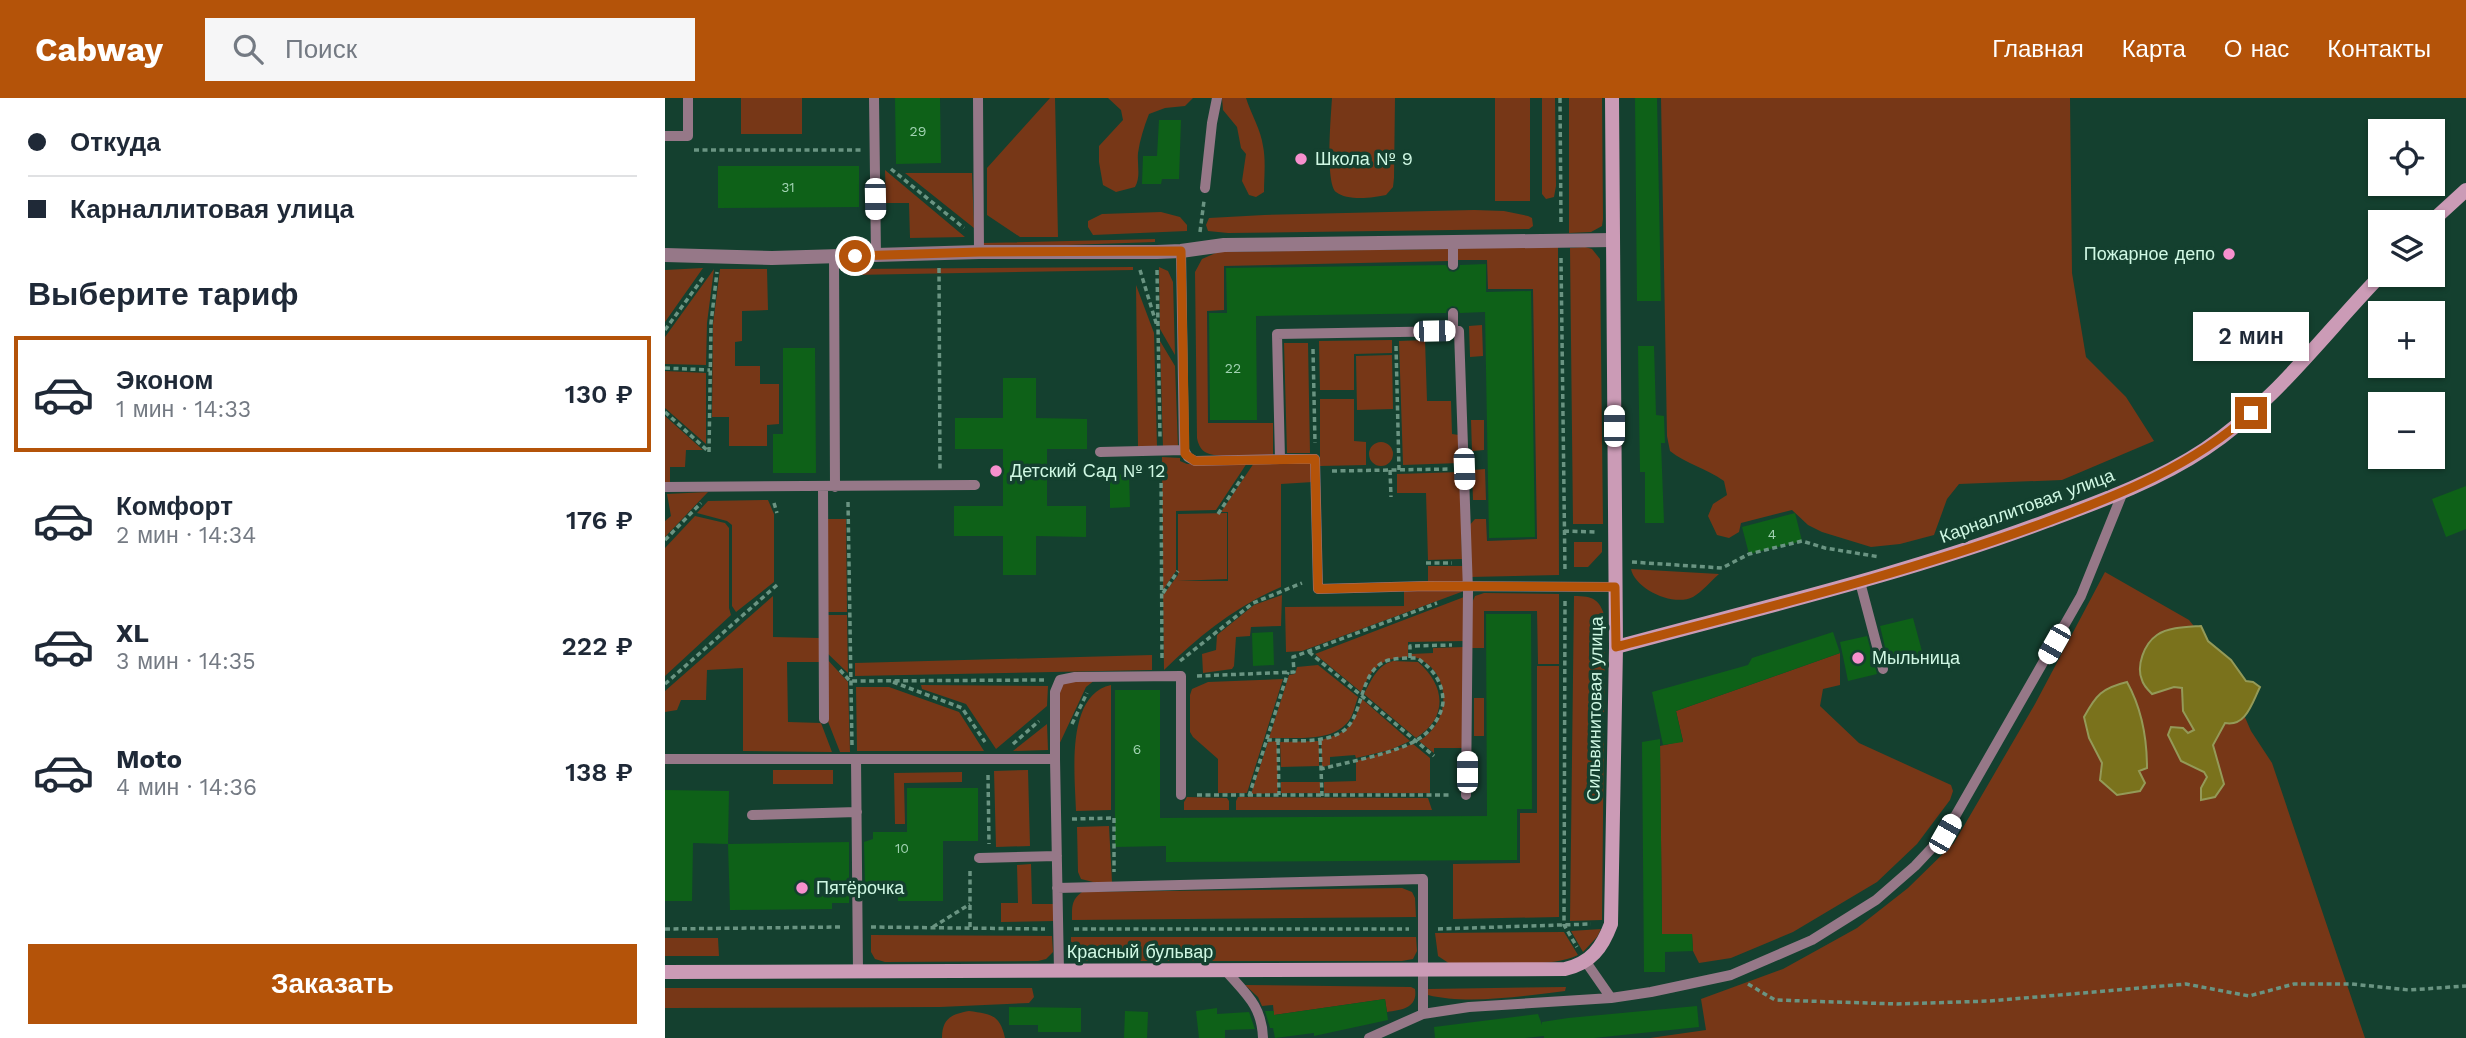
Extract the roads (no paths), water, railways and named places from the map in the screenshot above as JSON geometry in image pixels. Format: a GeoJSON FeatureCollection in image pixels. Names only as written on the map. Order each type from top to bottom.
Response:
{"type":"FeatureCollection","features":[{"type":"Feature","properties":{"kind":"street","name":"Сильвинитовая улица"},"geometry":{"type":"LineString","coordinates":[[1586,962],[1604,942],[1611,924],[1616,647],[1612,98]]}},
{"type":"Feature","properties":{"kind":"street"},"geometry":{"type":"LineString","coordinates":[[2444,210],[2466,190]]}},
{"type":"Feature","properties":{"kind":"street"},"geometry":{"type":"LineString","coordinates":[[665,255],[876,256],[979,247],[1181,258],[1224,246],[1613,240]]}},
{"type":"Feature","properties":{"kind":"street","name":"Карналлитовая улица"},"geometry":{"type":"LineString","coordinates":[[1616,647],[1906,569],[2017,533],[2123,492],[2182,463],[2238,425],[2292,373],[2370,287]]}},
{"type":"Feature","properties":{"kind":"street","name":"Красный бульвар"},"geometry":{"type":"LineString","coordinates":[[665,972],[1565,969],[1586,962]]}},
{"type":"Feature","properties":{"kind":"lane"},"geometry":{"type":"LineString","coordinates":[[665,136],[688,136],[688,98]]}},
{"type":"Feature","properties":{"kind":"lane"},"geometry":{"type":"LineString","coordinates":[[874,98],[876,256]]}},
{"type":"Feature","properties":{"kind":"lane"},"geometry":{"type":"LineString","coordinates":[[978,98],[979,247]]}},
{"type":"Feature","properties":{"kind":"lane"},"geometry":{"type":"LineString","coordinates":[[1205,188],[1217,98]]}},
{"type":"Feature","properties":{"kind":"lane"},"geometry":{"type":"LineString","coordinates":[[1453,242],[1453,265]]}},
{"type":"Feature","properties":{"kind":"lane"},"geometry":{"type":"LineString","coordinates":[[834,257],[835,486]]}},
{"type":"Feature","properties":{"kind":"lane"},"geometry":{"type":"LineString","coordinates":[[1181,258],[1184,450],[1188,457],[1195,461],[1315,459],[1318,589],[1615,587]]}},
{"type":"Feature","properties":{"kind":"lane"},"geometry":{"type":"LineString","coordinates":[[1453,313],[1454,331]]}},
{"type":"Feature","properties":{"kind":"lane"},"geometry":{"type":"LineString","coordinates":[[1280,459],[1277,334],[1459,331],[1468,588],[1466,795]]}},
{"type":"Feature","properties":{"kind":"lane"},"geometry":{"type":"LineString","coordinates":[[1100,452],[1184,450]]}},
{"type":"Feature","properties":{"kind":"lane"},"geometry":{"type":"LineString","coordinates":[[665,487],[975,485]]}},
{"type":"Feature","properties":{"kind":"lane"},"geometry":{"type":"LineString","coordinates":[[823,487],[824,719]]}},
{"type":"Feature","properties":{"kind":"lane"},"geometry":{"type":"LineString","coordinates":[[1369,1038],[1423,1014],[1469,1007],[1611,998],[1731,975],[1812,940],[1876,900],[1915,866],[1945,834],[2081,596],[2123,492]]}},
{"type":"Feature","properties":{"kind":"lane"},"geometry":{"type":"LineString","coordinates":[[1860,582],[1883,669]]}},
{"type":"Feature","properties":{"kind":"lane"},"geometry":{"type":"LineString","coordinates":[[1059,971],[1055,692],[1060,680],[1075,677],[1181,676],[1181,795]]}},
{"type":"Feature","properties":{"kind":"lane"},"geometry":{"type":"LineString","coordinates":[[665,759],[1055,759]]}},
{"type":"Feature","properties":{"kind":"lane"},"geometry":{"type":"LineString","coordinates":[[854,759],[858,972]]}},
{"type":"Feature","properties":{"kind":"lane"},"geometry":{"type":"LineString","coordinates":[[752,815],[857,812]]}},
{"type":"Feature","properties":{"kind":"lane"},"geometry":{"type":"LineString","coordinates":[[985,858],[1057,856]]}},
{"type":"Feature","properties":{"kind":"lane"},"geometry":{"type":"LineString","coordinates":[[1057,888],[1423,879],[1423,1014]]}},
{"type":"Feature","properties":{"kind":"lane"},"geometry":{"type":"LineString","coordinates":[[1586,962],[1611,998]]}},
{"type":"Feature","properties":{"kind":"lane"},"geometry":{"type":"LineString","coordinates":[[1226,971],[1258,1007],[1263,1038]]}},
{"type":"Feature","properties":{"kind":"place","name":"Школа № 9"},"geometry":{"type":"Point","coordinates":[1301,159]}},
{"type":"Feature","properties":{"kind":"place","name":"Пожарное депо"},"geometry":{"type":"Point","coordinates":[2229,254]}},
{"type":"Feature","properties":{"kind":"place","name":"Детский Сад № 12"},"geometry":{"type":"Point","coordinates":[996,471]}},
{"type":"Feature","properties":{"kind":"place","name":"Мыльница"},"geometry":{"type":"Point","coordinates":[1858,658]}},
{"type":"Feature","properties":{"kind":"place","name":"Пятёрочка"},"geometry":{"type":"Point","coordinates":[802,888]}}]}
